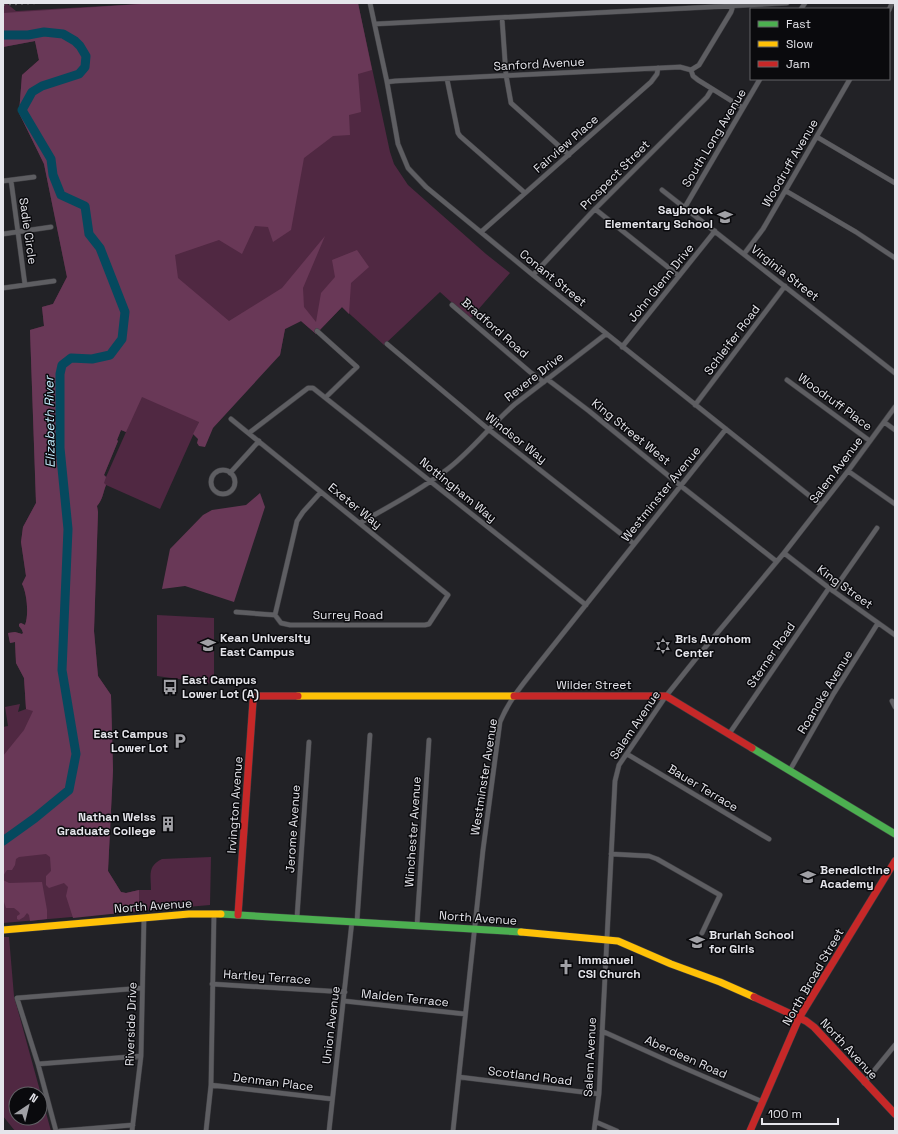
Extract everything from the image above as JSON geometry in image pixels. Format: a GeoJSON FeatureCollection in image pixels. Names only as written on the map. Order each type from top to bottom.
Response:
{"type":"FeatureCollection","features":[{"type":"Feature","properties":{"kind":"main road","name":"Wilder Street"},"geometry":{"type":"LineString","coordinates":[[255,697],[666,696]]}},
{"type":"Feature","properties":{"kind":"main road"},"geometry":{"type":"LineString","coordinates":[[666,696],[895,834]]}},
{"type":"Feature","properties":{"kind":"main road","name":"Irvington Avenue"},"geometry":{"type":"LineString","coordinates":[[238,915],[252,708],[255,697]]}},
{"type":"Feature","properties":{"kind":"main road","name":"North Broad Street"},"geometry":{"type":"LineString","coordinates":[[750,1131],[800,1018],[895,861]]}},
{"type":"Feature","properties":{"kind":"main road","name":"North Avenue"},"geometry":{"type":"LineString","coordinates":[[3,930],[144,918],[214,914],[297,917],[417,925],[618,941],[671,964],[720,982],[800,1018],[814,1027],[864,1083],[895,1114]]}},
{"type":"Feature","properties":{"kind":"street","name":"Conant Street"},"geometry":{"type":"LineString","coordinates":[[370,3],[387,82],[398,144],[408,168],[426,187],[533,275],[821,506]]}},
{"type":"Feature","properties":{"kind":"street"},"geometry":{"type":"LineString","coordinates":[[375,24],[787,3]]}},
{"type":"Feature","properties":{"kind":"street"},"geometry":{"type":"LineString","coordinates":[[733,6],[731,12],[698,65],[691,70],[695,78],[743,108]]}},
{"type":"Feature","properties":{"kind":"street"},"geometry":{"type":"LineString","coordinates":[[502,18],[506,75],[511,104],[569,155]]}},
{"type":"Feature","properties":{"kind":"street","name":"Sanford Avenue"},"geometry":{"type":"LineString","coordinates":[[387,82],[680,66],[691,70]]}},
{"type":"Feature","properties":{"kind":"street","name":"Fairview Place"},"geometry":{"type":"LineString","coordinates":[[481,232],[651,82],[657,74],[658,68]]}},
{"type":"Feature","properties":{"kind":"street"},"geometry":{"type":"LineString","coordinates":[[448,78],[458,133],[460,136],[525,193]]}},
{"type":"Feature","properties":{"kind":"street","name":"South Long Avenue"},"geometry":{"type":"LineString","coordinates":[[684,207],[759,80]]}},
{"type":"Feature","properties":{"kind":"street","name":"Woodruff Avenue"},"geometry":{"type":"LineString","coordinates":[[744,254],[763,229],[849,80]]}},
{"type":"Feature","properties":{"kind":"street","name":"Prospect Street"},"geometry":{"type":"LineString","coordinates":[[533,275],[595,209],[707,97],[712,90]]}},
{"type":"Feature","properties":{"kind":"street"},"geometry":{"type":"LineString","coordinates":[[817,137],[895,183]]}},
{"type":"Feature","properties":{"kind":"street"},"geometry":{"type":"LineString","coordinates":[[3,181],[34,177]]}},
{"type":"Feature","properties":{"kind":"street","name":"Sadie Circle"},"geometry":{"type":"LineString","coordinates":[[11,180],[26,285]]}},
{"type":"Feature","properties":{"kind":"street","name":"Virginia Street"},"geometry":{"type":"LineString","coordinates":[[662,190],[895,373]]}},
{"type":"Feature","properties":{"kind":"street"},"geometry":{"type":"LineString","coordinates":[[786,191],[856,232],[895,258]]}},
{"type":"Feature","properties":{"kind":"street"},"geometry":{"type":"LineString","coordinates":[[595,209],[679,276]]}},
{"type":"Feature","properties":{"kind":"street"},"geometry":{"type":"LineString","coordinates":[[3,234],[51,227]]}},
{"type":"Feature","properties":{"kind":"street","name":"John Glenn Drive"},"geometry":{"type":"LineString","coordinates":[[622,347],[715,231]]}},
{"type":"Feature","properties":{"kind":"street"},"geometry":{"type":"LineString","coordinates":[[3,288],[54,281]]}},
{"type":"Feature","properties":{"kind":"street","name":"Schleifer Road"},"geometry":{"type":"LineString","coordinates":[[695,405],[785,286]]}},
{"type":"Feature","properties":{"kind":"street","name":"Bradford Road"},"geometry":{"type":"LineString","coordinates":[[452,305],[530,372],[545,381]]}},
{"type":"Feature","properties":{"kind":"street"},"geometry":{"type":"LineString","coordinates":[[317,331],[357,367],[326,397]]}},
{"type":"Feature","properties":{"kind":"street","name":"Revere Drive"},"geometry":{"type":"LineString","coordinates":[[360,523],[431,481],[462,457],[509,409],[606,334]]}},
{"type":"Feature","properties":{"kind":"street","name":"Windsor Way"},"geometry":{"type":"LineString","coordinates":[[387,344],[488,430],[634,544]]}},
{"type":"Feature","properties":{"kind":"street","name":"Woodruff Place"},"geometry":{"type":"LineString","coordinates":[[787,380],[870,440]]}},
{"type":"Feature","properties":{"kind":"street","name":"King Street West"},"geometry":{"type":"LineString","coordinates":[[545,381],[590,411],[681,486],[776,561]]}},
{"type":"Feature","properties":{"kind":"street","name":"Nottingham Way"},"geometry":{"type":"LineString","coordinates":[[249,433],[308,388],[318,390],[586,605]]}},
{"type":"Feature","properties":{"kind":"street","name":"Salem Avenue"},"geometry":{"type":"LineString","coordinates":[[594,1131],[599,1094],[615,781],[619,765],[666,696],[784,553],[848,471],[895,407]]}},
{"type":"Feature","properties":{"kind":"street","name":"Exeter Way"},"geometry":{"type":"LineString","coordinates":[[231,419],[448,595]]}},
{"type":"Feature","properties":{"kind":"street"},"geometry":{"type":"LineString","coordinates":[[884,422],[895,430]]}},
{"type":"Feature","properties":{"kind":"street","name":"Westminster Avenue"},"geometry":{"type":"LineString","coordinates":[[453,1131],[483,850],[498,732],[505,710],[513,697],[726,429]]}},
{"type":"Feature","properties":{"kind":"street"},"geometry":{"type":"LineString","coordinates":[[230,473],[258,441]]}},
{"type":"Feature","properties":{"kind":"street"},"geometry":{"type":"LineString","coordinates":[[223,470],[230,473],[234,478],[232,489],[223,494],[216,491],[212,486],[213,475],[223,470]]}},
{"type":"Feature","properties":{"kind":"street"},"geometry":{"type":"LineString","coordinates":[[848,471],[895,504]]}},
{"type":"Feature","properties":{"kind":"street"},"geometry":{"type":"LineString","coordinates":[[275,615],[297,521],[302,512],[321,492]]}},
{"type":"Feature","properties":{"kind":"street","name":"Sterner Road"},"geometry":{"type":"LineString","coordinates":[[730,734],[831,589],[877,528]]}},
{"type":"Feature","properties":{"kind":"street","name":"King Street"},"geometry":{"type":"LineString","coordinates":[[784,553],[895,635]]}},
{"type":"Feature","properties":{"kind":"street","name":"Surrey Road"},"geometry":{"type":"LineString","coordinates":[[236,612],[275,615],[281,623],[290,625],[425,625],[429,624],[448,595]]}},
{"type":"Feature","properties":{"kind":"street","name":"Roanoke Avenue"},"geometry":{"type":"LineString","coordinates":[[790,770],[834,693],[878,623]]}},
{"type":"Feature","properties":{"kind":"street"},"geometry":{"type":"LineString","coordinates":[[892,701],[895,707]]}},
{"type":"Feature","properties":{"kind":"street","name":"Union Avenue"},"geometry":{"type":"LineString","coordinates":[[329,1131],[345,992],[355,921],[370,735]]}},
{"type":"Feature","properties":{"kind":"street","name":"Winchester Avenue"},"geometry":{"type":"LineString","coordinates":[[417,925],[429,740]]}},
{"type":"Feature","properties":{"kind":"street","name":"Jerome Avenue"},"geometry":{"type":"LineString","coordinates":[[297,917],[309,742]]}},
{"type":"Feature","properties":{"kind":"street","name":"Bauer Terrace"},"geometry":{"type":"LineString","coordinates":[[627,754],[769,839]]}},
{"type":"Feature","properties":{"kind":"street"},"geometry":{"type":"LineString","coordinates":[[611,854],[649,856],[720,895],[702,934]]}},
{"type":"Feature","properties":{"kind":"street"},"geometry":{"type":"LineString","coordinates":[[206,1131],[211,1085],[214,914]]}},
{"type":"Feature","properties":{"kind":"street","name":"Riverside Drive"},"geometry":{"type":"LineString","coordinates":[[132,1131],[141,1056],[144,918]]}},
{"type":"Feature","properties":{"kind":"street","name":"Hartley Terrace"},"geometry":{"type":"LineString","coordinates":[[212,984],[345,992]]}},
{"type":"Feature","properties":{"kind":"street"},"geometry":{"type":"LineString","coordinates":[[56,1131],[38,1064],[17,998],[142,988]]}},
{"type":"Feature","properties":{"kind":"street","name":"Malden Terrace"},"geometry":{"type":"LineString","coordinates":[[344,1001],[465,1014]]}},
{"type":"Feature","properties":{"kind":"street","name":"Aberdeen Road"},"geometry":{"type":"LineString","coordinates":[[602,1030],[675,1064],[763,1102]]}},
{"type":"Feature","properties":{"kind":"street"},"geometry":{"type":"LineString","coordinates":[[864,1083],[895,1045]]}},
{"type":"Feature","properties":{"kind":"street"},"geometry":{"type":"LineString","coordinates":[[38,1064],[141,1056]]}},
{"type":"Feature","properties":{"kind":"street","name":"Scotland Road"},"geometry":{"type":"LineString","coordinates":[[458,1077],[599,1094]]}},
{"type":"Feature","properties":{"kind":"street","name":"Denman Place"},"geometry":{"type":"LineString","coordinates":[[211,1085],[332,1099]]}},
{"type":"Feature","properties":{"kind":"street"},"geometry":{"type":"LineString","coordinates":[[596,1122],[617,1131]]}},
{"type":"Feature","properties":{"kind":"street"},"geometry":{"type":"LineString","coordinates":[[60,1131],[133,1125]]}},
{"type":"Feature","properties":{"kind":"shaded area"},"geometry":{"type":"Polygon","coordinates":[[[3,3],[6,3],[16,11],[157,3],[358,3],[390,152],[394,164],[408,185],[486,254],[510,273],[470,319],[440,292],[384,345],[342,307],[316,334],[301,321],[285,329],[280,355],[199,422],[160,509],[106,485],[102,498],[97,506],[94,631],[98,676],[111,695],[113,770],[108,871],[121,892],[126,893],[139,890],[151,890],[152,868],[162,859],[211,857],[210,905],[3,923],[3,727],[8,726],[5,707],[20,704],[18,712],[26,709],[24,678],[16,663],[15,642],[10,643],[8,633],[15,632],[22,634],[23,633],[19,624],[21,623],[25,625],[26,621],[27,604],[22,584],[26,576],[21,542],[23,527],[36,503],[30,330],[44,326],[42,307],[53,304],[67,277],[44,164],[19,113],[22,75],[39,60],[35,41],[3,47],[3,3]],[[121,430],[104,475],[106,477],[126,432],[121,430]]]}},
{"type":"Feature","properties":{"kind":"shaded area"},"geometry":{"type":"Polygon","coordinates":[[[157,3],[358,3],[372,70],[358,74],[361,112],[349,115],[350,135],[333,136],[304,158],[291,230],[273,242],[268,227],[255,226],[242,254],[219,240],[175,255],[178,278],[229,321],[282,288],[325,236],[303,288],[304,307],[316,322],[321,293],[335,277],[332,260],[357,250],[369,267],[351,283],[349,314],[342,307],[316,334],[301,321],[285,329],[280,355],[213,428],[205,447],[199,446],[197,443],[198,439],[193,434],[199,422],[142,397],[126,432],[121,430],[104,475],[106,477],[104,483],[106,485],[102,498],[97,506],[94,631],[98,676],[111,695],[113,770],[108,871],[121,892],[126,893],[139,890],[139,911],[73,918],[66,896],[68,887],[64,883],[49,888],[46,885],[46,876],[51,871],[50,857],[46,854],[19,857],[16,859],[12,870],[7,870],[3,876],[3,756],[24,730],[33,711],[26,709],[24,678],[16,663],[15,642],[10,643],[8,633],[15,632],[22,634],[23,633],[19,624],[21,623],[25,625],[26,621],[27,604],[22,584],[26,576],[21,542],[23,527],[36,503],[30,330],[44,326],[42,307],[53,304],[67,277],[44,164],[19,113],[22,75],[39,60],[35,41],[3,47],[3,13],[157,3]]]}},
{"type":"Feature","properties":{"kind":"shaded area"},"geometry":{"type":"Polygon","coordinates":[[[260,493],[265,507],[234,602],[185,586],[162,589],[170,549],[203,515],[212,510],[246,505],[260,493]]]}},
{"type":"Feature","properties":{"kind":"shaded area"},"geometry":{"type":"Polygon","coordinates":[[[157,615],[214,618],[214,684],[157,676],[157,615]]]}},
{"type":"Feature","properties":{"kind":"shaded area"},"geometry":{"type":"Polygon","coordinates":[[[3,880],[9,883],[42,882],[47,910],[47,919],[30,921],[27,913],[19,920],[17,919],[17,916],[20,914],[19,912],[14,908],[6,908],[3,899],[3,880]]]}},
{"type":"Feature","properties":{"kind":"shaded area"},"geometry":{"type":"Polygon","coordinates":[[[3,937],[9,937],[14,996],[39,1086],[8,1086],[8,1122],[3,1116],[3,937]]]}},
{"type":"Feature","properties":{"kind":"shaded area"},"geometry":{"type":"Polygon","coordinates":[[[48,1120],[51,1131],[15,1131],[11,1126],[48,1126],[48,1120]]]}},
{"type":"Feature","properties":{"kind":"waterway","name":"Elizabeth River"},"geometry":{"type":"LineString","coordinates":[[3,35],[28,35],[44,32],[63,34],[75,41],[86,56],[85,67],[79,74],[42,86],[32,92],[22,110],[51,159],[53,175],[61,195],[85,206],[89,234],[100,248],[125,312],[122,339],[110,355],[92,359],[71,358],[62,365],[60,374],[60,448],[68,529],[62,670],[76,754],[69,790],[35,818],[3,841]]}},
{"type":"Feature","properties":{"kind":"railway"},"geometry":{"type":"LineString","coordinates":[[3,5],[43,3]]}},
{"type":"Feature","properties":{"kind":"traffic: fast"},"geometry":{"type":"LineString","coordinates":[[752,748],[895,834]]}},
{"type":"Feature","properties":{"kind":"traffic: fast"},"geometry":{"type":"LineString","coordinates":[[221,914],[521,932]]}},
{"type":"Feature","properties":{"kind":"traffic: slow"},"geometry":{"type":"LineString","coordinates":[[298,696],[514,696]]}},
{"type":"Feature","properties":{"kind":"traffic: slow"},"geometry":{"type":"LineString","coordinates":[[3,930],[189,914],[221,914]]}},
{"type":"Feature","properties":{"kind":"traffic: slow"},"geometry":{"type":"LineString","coordinates":[[521,932],[618,941],[754,997]]}},
{"type":"Feature","properties":{"kind":"traffic: jam"},"geometry":{"type":"LineString","coordinates":[[238,915],[253,701],[255,697],[259,696],[298,696]]}},
{"type":"Feature","properties":{"kind":"traffic: jam"},"geometry":{"type":"LineString","coordinates":[[514,696],[666,696],[752,748]]}},
{"type":"Feature","properties":{"kind":"traffic: jam"},"geometry":{"type":"LineString","coordinates":[[750,1131],[799,1018],[895,861]]}},
{"type":"Feature","properties":{"kind":"traffic: jam"},"geometry":{"type":"LineString","coordinates":[[754,997],[806,1021],[814,1027],[895,1114]]}},
{"type":"Feature","properties":{"kind":"place","name":"Saybrook Elementary School"},"geometry":{"type":"Point","coordinates":[725,217]}},
{"type":"Feature","properties":{"kind":"place","name":"Kean University East Campus"},"geometry":{"type":"Point","coordinates":[208,645]}},
{"type":"Feature","properties":{"kind":"place","name":"Bris Avrohom Center"},"geometry":{"type":"Point","coordinates":[663,646]}},
{"type":"Feature","properties":{"kind":"place","name":"East Campus Lower Lot (A)"},"geometry":{"type":"Point","coordinates":[170,687]}},
{"type":"Feature","properties":{"kind":"place","name":"East Campus Lower Lot"},"geometry":{"type":"Point","coordinates":[180,741]}},
{"type":"Feature","properties":{"kind":"place","name":"Nathan Weiss Graduate College"},"geometry":{"type":"Point","coordinates":[168,824]}},
{"type":"Feature","properties":{"kind":"place","name":"Benedictine Academy"},"geometry":{"type":"Point","coordinates":[808,877]}},
{"type":"Feature","properties":{"kind":"place","name":"Bruriah School for Girls"},"geometry":{"type":"Point","coordinates":[697,942]}},
{"type":"Feature","properties":{"kind":"place","name":"Immanuel CSI Church"},"geometry":{"type":"Point","coordinates":[566,967]}}]}
